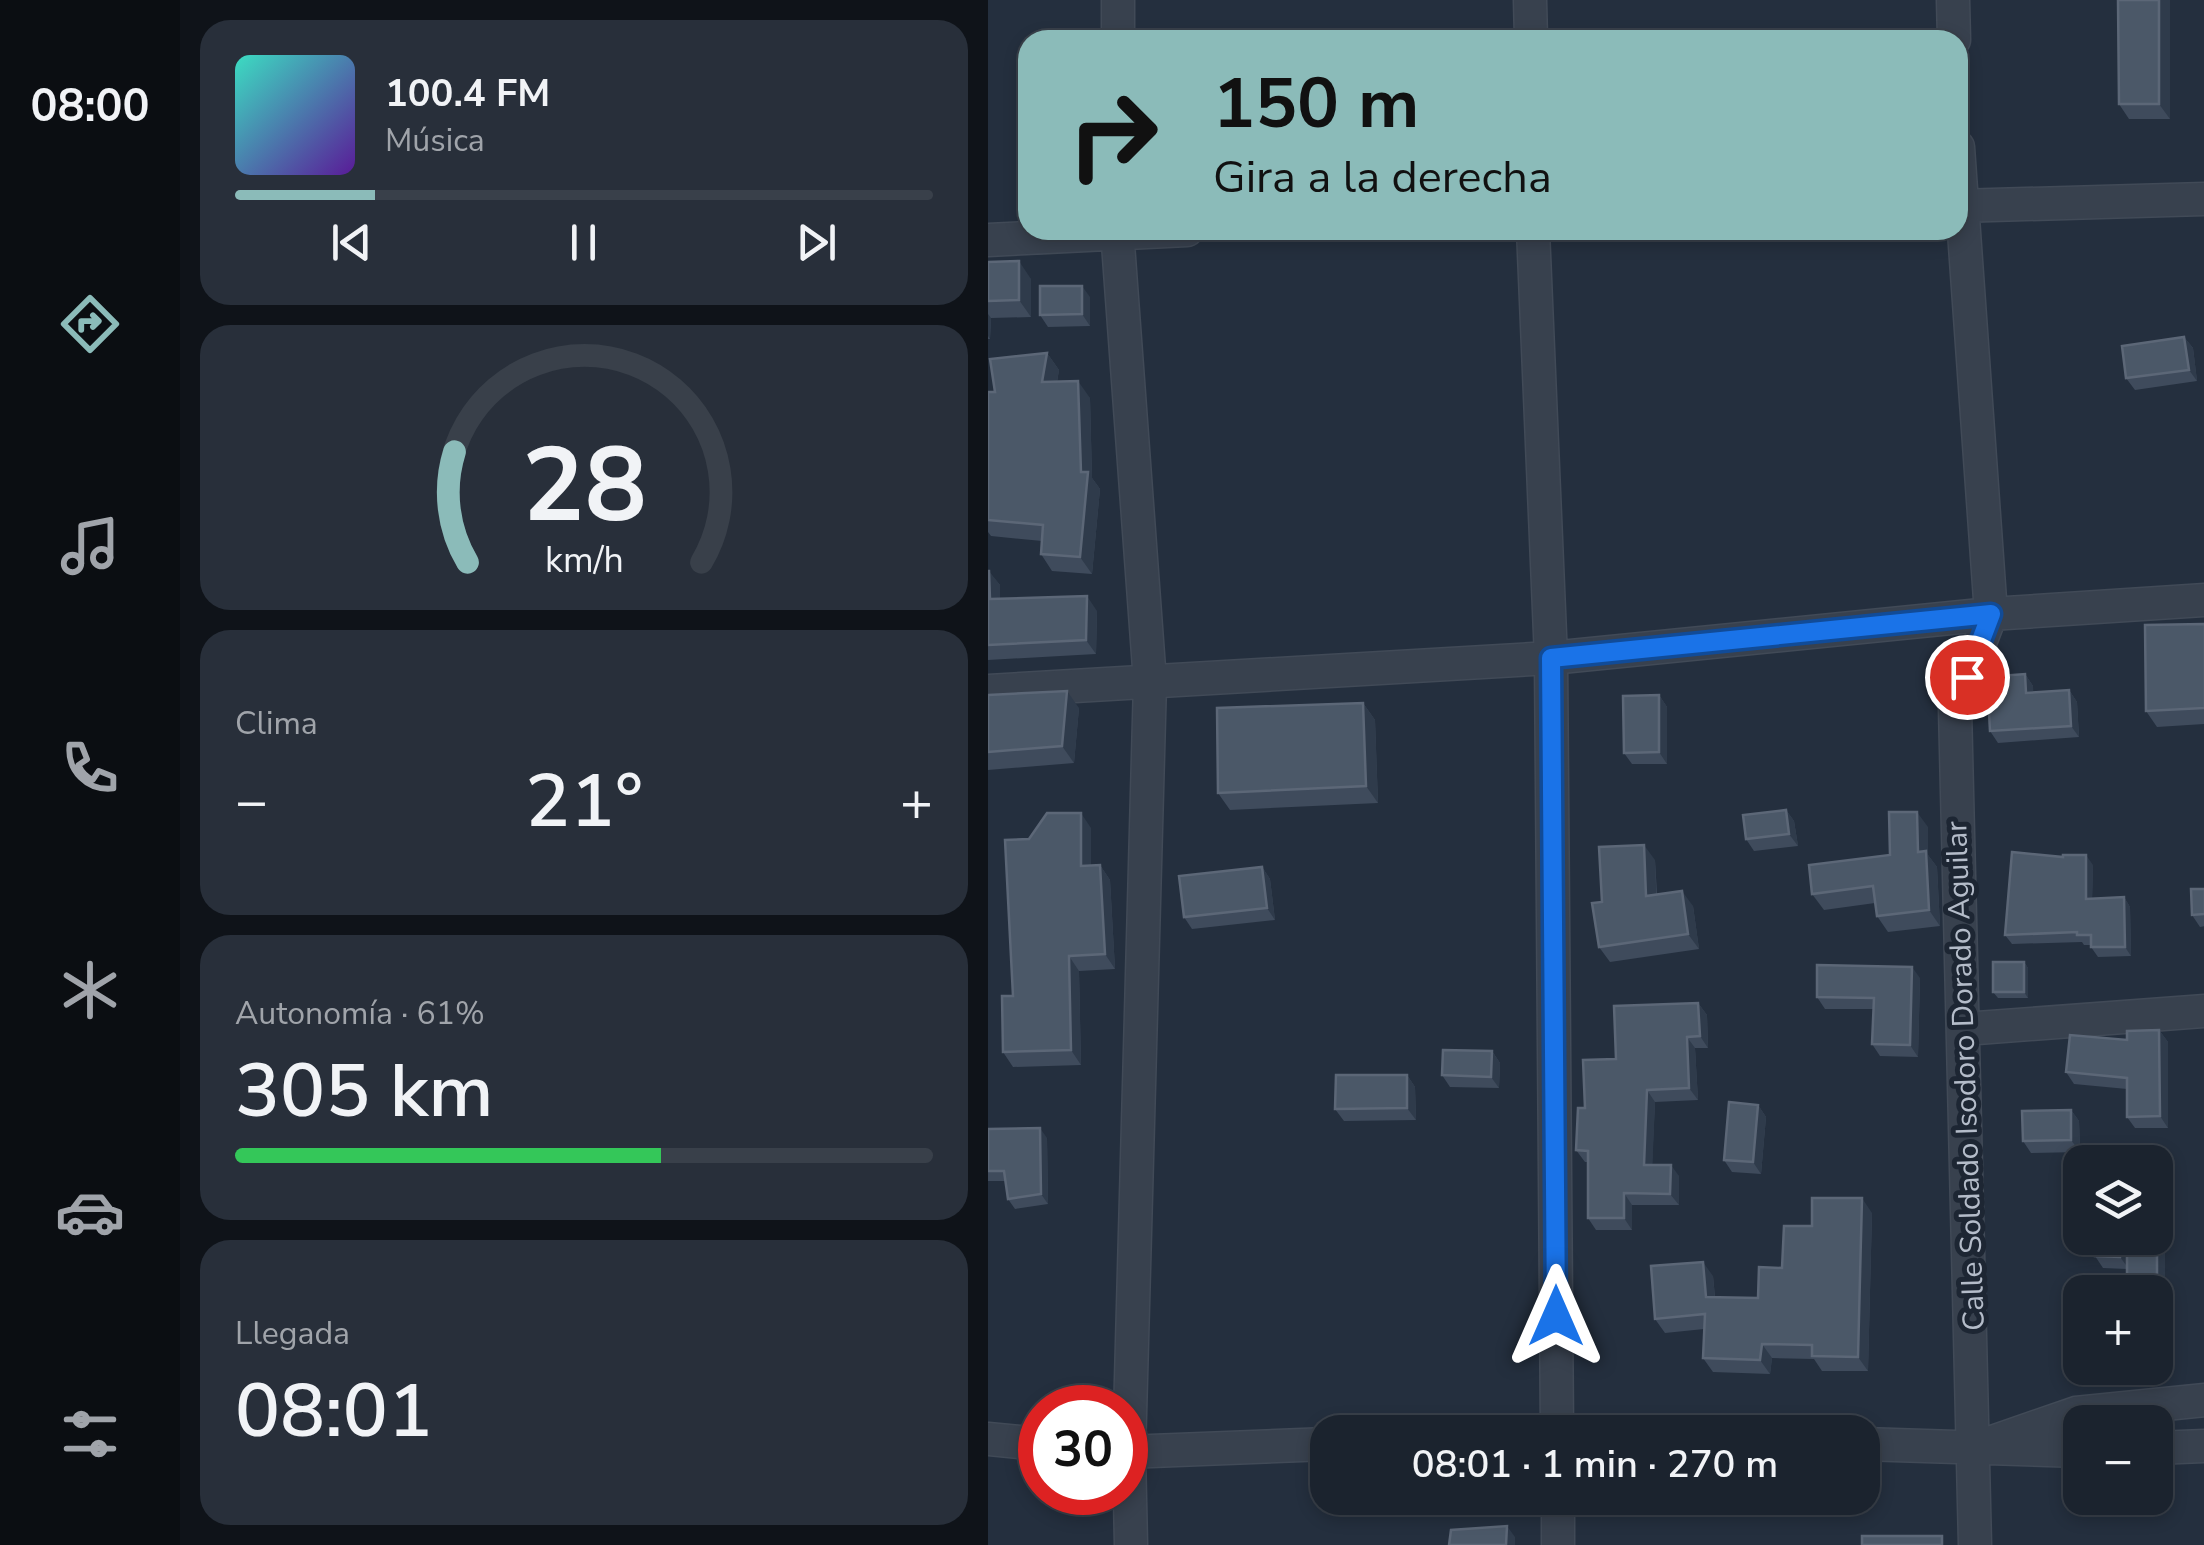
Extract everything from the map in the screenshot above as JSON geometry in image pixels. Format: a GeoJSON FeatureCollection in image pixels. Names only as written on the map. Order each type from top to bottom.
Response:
{"type":"FeatureCollection","features":[{"type":"Feature","properties":{"kind":"street"},"geometry":{"type":"LineString","coordinates":[[1118,0],[1118,30]]}},
{"type":"Feature","properties":{"kind":"street"},"geometry":{"type":"LineString","coordinates":[[1530,0],[1531,30]]}},
{"type":"Feature","properties":{"kind":"street"},"geometry":{"type":"LineString","coordinates":[[1953,0],[1954,30]]}},
{"type":"Feature","properties":{"kind":"street"},"geometry":{"type":"LineString","coordinates":[[1968,206],[2204,200]]}},
{"type":"Feature","properties":{"kind":"street"},"geometry":{"type":"LineString","coordinates":[[988,240],[1018,238]]}},
{"type":"Feature","properties":{"kind":"street"},"geometry":{"type":"LineString","coordinates":[[1118,240],[1150,682],[1129,1385]]}},
{"type":"Feature","properties":{"kind":"street"},"geometry":{"type":"LineString","coordinates":[[1533,240],[1551,658],[1558,1415]]}},
{"type":"Feature","properties":{"kind":"street"},"geometry":{"type":"LineString","coordinates":[[1962,240],[1991,614]]}},
{"type":"Feature","properties":{"kind":"street"},"geometry":{"type":"LineString","coordinates":[[988,692],[1551,658],[1991,614],[2204,600]]}},
{"type":"Feature","properties":{"kind":"street","name":"Calle Soldado Isodoro Dorado Aguilar"},"geometry":{"type":"LineString","coordinates":[[1975,1545],[1955,708],[1991,614]]}},
{"type":"Feature","properties":{"kind":"street"},"geometry":{"type":"LineString","coordinates":[[1964,1029],[2204,1011]]}},
{"type":"Feature","properties":{"kind":"street"},"geometry":{"type":"LineString","coordinates":[[1975,1448],[2076,1413],[2204,1400]]}},
{"type":"Feature","properties":{"kind":"street"},"geometry":{"type":"LineString","coordinates":[[988,1439],[1018,1442]]}},
{"type":"Feature","properties":{"kind":"street"},"geometry":{"type":"LineString","coordinates":[[1148,1451],[1310,1445]]}},
{"type":"Feature","properties":{"kind":"street"},"geometry":{"type":"LineString","coordinates":[[1880,1445],[2063,1451]]}},
{"type":"Feature","properties":{"kind":"street"},"geometry":{"type":"LineString","coordinates":[[2173,1447],[2204,1446]]}},
{"type":"Feature","properties":{"kind":"street"},"geometry":{"type":"LineString","coordinates":[[1130,1515],[1131,1545]]}},
{"type":"Feature","properties":{"kind":"street"},"geometry":{"type":"LineString","coordinates":[[1558,1515],[1558,1545]]}},
{"type":"Feature","properties":{"kind":"building"},"geometry":{"type":"Polygon","coordinates":[[[2118,0],[2159,0],[2159,104],[2119,104],[2118,0]]]}},
{"type":"Feature","properties":{"kind":"building"},"geometry":{"type":"Polygon","coordinates":[[[1019,261],[1019,300],[988,301],[988,262],[1019,261]]]}},
{"type":"Feature","properties":{"kind":"building"},"geometry":{"type":"Polygon","coordinates":[[[1040,286],[1082,286],[1082,314],[1040,315],[1040,286]]]}},
{"type":"Feature","properties":{"kind":"building"},"geometry":{"type":"Polygon","coordinates":[[[2184,337],[2189,370],[2126,378],[2122,346],[2184,337]]]}},
{"type":"Feature","properties":{"kind":"building"},"geometry":{"type":"Polygon","coordinates":[[[1047,353],[1042,382],[1078,381],[1081,472],[1088,472],[1080,557],[1041,554],[1043,525],[988,520],[988,392],[995,392],[990,359],[1047,353]]]}},
{"type":"Feature","properties":{"kind":"building"},"geometry":{"type":"Polygon","coordinates":[[[988,571],[990,599],[1087,596],[1086,640],[988,645],[988,571]]]}},
{"type":"Feature","properties":{"kind":"building"},"geometry":{"type":"Polygon","coordinates":[[[2205,624],[2205,708],[2146,711],[2145,625],[2205,624]]]}},
{"type":"Feature","properties":{"kind":"building"},"geometry":{"type":"Polygon","coordinates":[[[2025,674],[2026,693],[2069,690],[2071,726],[1990,731],[1987,677],[2025,674]]]}},
{"type":"Feature","properties":{"kind":"building"},"geometry":{"type":"Polygon","coordinates":[[[1067,691],[1062,746],[988,752],[988,695],[1067,691]]]}},
{"type":"Feature","properties":{"kind":"building"},"geometry":{"type":"Polygon","coordinates":[[[1659,695],[1659,752],[1624,753],[1623,696],[1659,695]]]}},
{"type":"Feature","properties":{"kind":"building"},"geometry":{"type":"Polygon","coordinates":[[[1363,703],[1366,786],[1218,793],[1217,708],[1363,703]]]}},
{"type":"Feature","properties":{"kind":"building"},"geometry":{"type":"Polygon","coordinates":[[[1786,810],[1789,834],[1746,839],[1743,815],[1786,810]]]}},
{"type":"Feature","properties":{"kind":"building"},"geometry":{"type":"Polygon","coordinates":[[[1889,812],[1917,812],[1918,852],[1926,851],[1929,910],[1877,916],[1873,886],[1812,894],[1809,865],[1890,855],[1889,812]]]}},
{"type":"Feature","properties":{"kind":"building"},"geometry":{"type":"Polygon","coordinates":[[[1047,813],[1081,813],[1081,866],[1100,865],[1105,954],[1069,956],[1071,1050],[1003,1052],[1002,996],[1013,996],[1005,840],[1029,839],[1047,813]]]}},
{"type":"Feature","properties":{"kind":"building"},"geometry":{"type":"Polygon","coordinates":[[[1644,845],[1646,896],[1682,891],[1688,934],[1599,947],[1592,903],[1602,902],[1599,847],[1644,845]]]}},
{"type":"Feature","properties":{"kind":"building"},"geometry":{"type":"Polygon","coordinates":[[[2012,852],[2086,855],[2086,899],[2124,897],[2125,947],[2091,947],[2091,935],[2077,932],[2005,935],[2012,852]]]}},
{"type":"Feature","properties":{"kind":"building"},"geometry":{"type":"Polygon","coordinates":[[[1262,867],[1267,908],[1184,917],[1179,876],[1262,867]]]}},
{"type":"Feature","properties":{"kind":"building"},"geometry":{"type":"Polygon","coordinates":[[[2191,889],[2205,889],[2205,914],[2192,915],[2191,889]]]}},
{"type":"Feature","properties":{"kind":"building"},"geometry":{"type":"Polygon","coordinates":[[[1993,962],[2024,962],[2024,992],[1993,992],[1993,962]]]}},
{"type":"Feature","properties":{"kind":"building"},"geometry":{"type":"Polygon","coordinates":[[[1817,965],[1912,967],[1910,1045],[1872,1044],[1874,998],[1817,997],[1817,965]]]}},
{"type":"Feature","properties":{"kind":"building"},"geometry":{"type":"Polygon","coordinates":[[[1698,1003],[1700,1036],[1687,1037],[1689,1088],[1647,1090],[1644,1165],[1671,1165],[1670,1194],[1624,1193],[1624,1218],[1588,1218],[1588,1151],[1576,1150],[1578,1108],[1585,1108],[1583,1060],[1616,1059],[1614,1006],[1698,1003]]]}},
{"type":"Feature","properties":{"kind":"building"},"geometry":{"type":"Polygon","coordinates":[[[2159,1030],[2160,1116],[2127,1117],[2127,1078],[2066,1072],[2070,1035],[2127,1040],[2127,1031],[2159,1030]]]}},
{"type":"Feature","properties":{"kind":"building"},"geometry":{"type":"Polygon","coordinates":[[[1443,1050],[1492,1051],[1491,1077],[1442,1075],[1443,1050]]]}},
{"type":"Feature","properties":{"kind":"building"},"geometry":{"type":"Polygon","coordinates":[[[1336,1075],[1407,1075],[1407,1108],[1335,1109],[1336,1075]]]}},
{"type":"Feature","properties":{"kind":"building"},"geometry":{"type":"Polygon","coordinates":[[[1729,1102],[1758,1105],[1753,1162],[1724,1160],[1729,1102]]]}},
{"type":"Feature","properties":{"kind":"building"},"geometry":{"type":"Polygon","coordinates":[[[2071,1110],[2071,1140],[2023,1141],[2022,1111],[2071,1110]]]}},
{"type":"Feature","properties":{"kind":"building"},"geometry":{"type":"Polygon","coordinates":[[[1040,1128],[1041,1194],[1008,1199],[1004,1171],[988,1171],[988,1129],[1040,1128]]]}},
{"type":"Feature","properties":{"kind":"building"},"geometry":{"type":"Polygon","coordinates":[[[1812,1198],[1862,1198],[1858,1357],[1812,1356],[1812,1345],[1762,1344],[1760,1360],[1703,1358],[1705,1314],[1655,1319],[1651,1266],[1703,1262],[1706,1297],[1758,1298],[1759,1267],[1782,1268],[1784,1226],[1812,1226],[1812,1198]]]}},
{"type":"Feature","properties":{"kind":"building"},"geometry":{"type":"Polygon","coordinates":[[[2127,1255],[2157,1255],[2157,1275],[2127,1275],[2127,1255]]]}},
{"type":"Feature","properties":{"kind":"building"},"geometry":{"type":"Polygon","coordinates":[[[1507,1526],[1506,1545],[1449,1545],[1451,1530],[1507,1526]]]}},
{"type":"Feature","properties":{"kind":"building"},"geometry":{"type":"Polygon","coordinates":[[[1862,1536],[1942,1536],[1942,1545],[1862,1545],[1862,1536]]]}},
{"type":"Feature","properties":{"kind":"route"},"geometry":{"type":"LineString","coordinates":[[1556,1316],[1551,658],[1991,614],[1967,677]]}}]}
